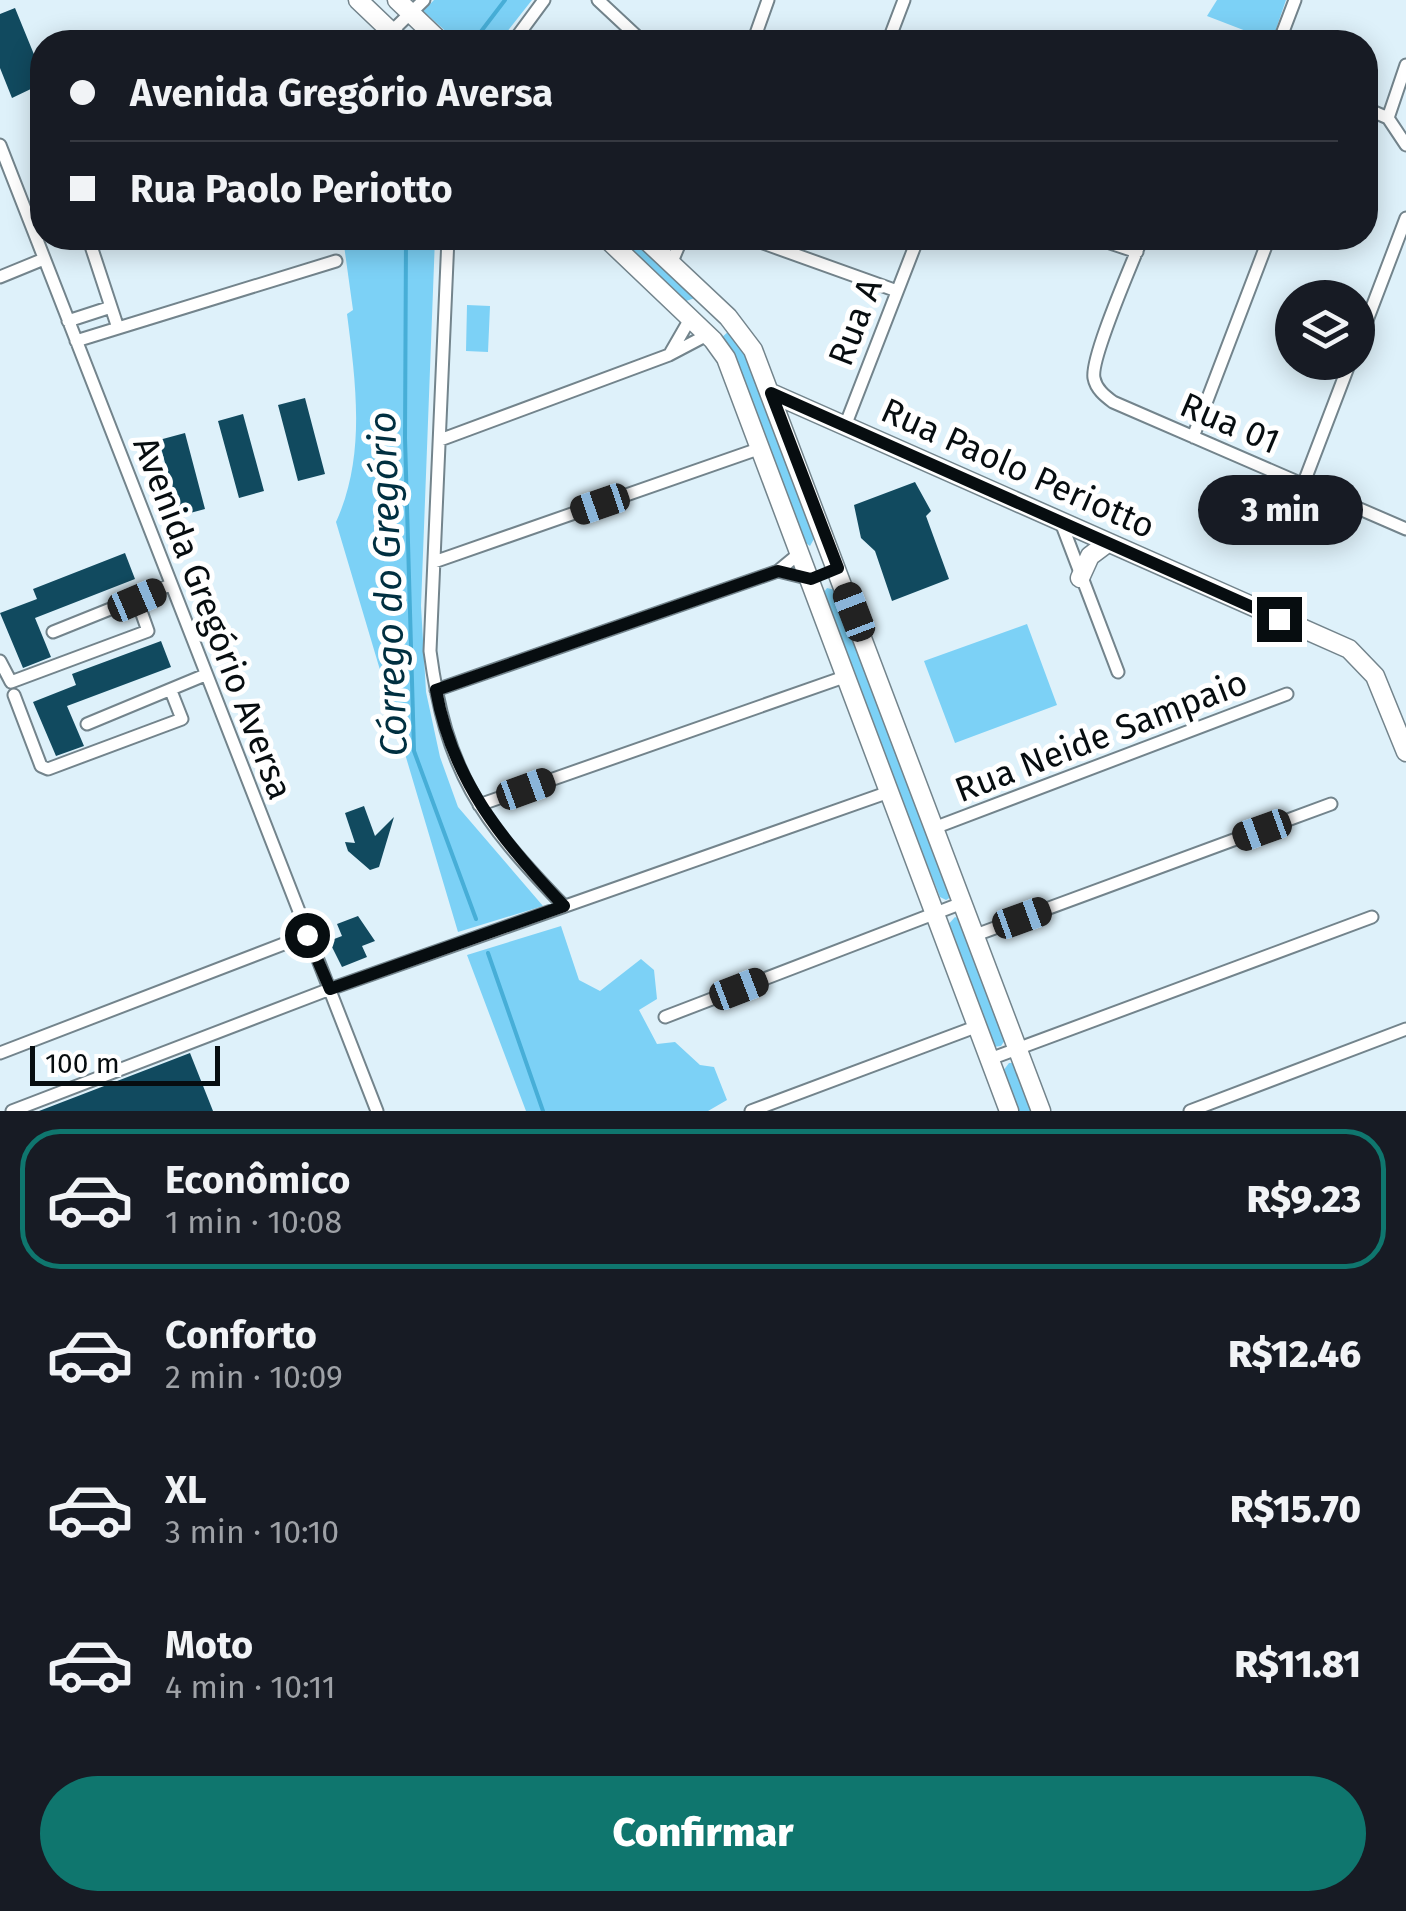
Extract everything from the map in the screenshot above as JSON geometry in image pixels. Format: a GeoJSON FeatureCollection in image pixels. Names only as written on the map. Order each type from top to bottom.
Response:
{"type":"FeatureCollection","features":[{"type":"Feature","properties":{"kind":"street"},"geometry":{"type":"LineString","coordinates":[[358,0],[390,30]]}},
{"type":"Feature","properties":{"kind":"street"},"geometry":{"type":"LineString","coordinates":[[522,30],[544,0]]}},
{"type":"Feature","properties":{"kind":"street"},"geometry":{"type":"LineString","coordinates":[[598,0],[631,30]]}},
{"type":"Feature","properties":{"kind":"street"},"geometry":{"type":"LineString","coordinates":[[757,30],[768,0]]}},
{"type":"Feature","properties":{"kind":"street"},"geometry":{"type":"LineString","coordinates":[[893,30],[904,0]]}},
{"type":"Feature","properties":{"kind":"street"},"geometry":{"type":"LineString","coordinates":[[1284,30],[1296,0]]}},
{"type":"Feature","properties":{"kind":"street"},"geometry":{"type":"LineString","coordinates":[[400,30],[410,4],[431,30]]}},
{"type":"Feature","properties":{"kind":"street"},"geometry":{"type":"LineString","coordinates":[[1388,118],[1406,65]]}},
{"type":"Feature","properties":{"kind":"street"},"geometry":{"type":"LineString","coordinates":[[1378,114],[1388,118],[1406,144]]}},
{"type":"Feature","properties":{"kind":"street","name":"Avenida Gregório Aversa"},"geometry":{"type":"LineString","coordinates":[[0,145],[30,223]]}},
{"type":"Feature","properties":{"kind":"street"},"geometry":{"type":"LineString","coordinates":[[1375,299],[1406,218]]}},
{"type":"Feature","properties":{"kind":"street","name":"Avenida Gregório Aversa"},"geometry":{"type":"LineString","coordinates":[[41,250],[376,1111]]}},
{"type":"Feature","properties":{"kind":"street"},"geometry":{"type":"LineString","coordinates":[[92,250],[116,325]]}},
{"type":"Feature","properties":{"kind":"street"},"geometry":{"type":"LineString","coordinates":[[448,250],[430,651],[442,728],[479,805],[518,859],[564,906]]}},
{"type":"Feature","properties":{"kind":"street"},"geometry":{"type":"LineString","coordinates":[[618,250],[726,358],[1009,1111]]}},
{"type":"Feature","properties":{"kind":"street"},"geometry":{"type":"LineString","coordinates":[[656,250],[728,317],[753,350],[1041,1111]]}},
{"type":"Feature","properties":{"kind":"street"},"geometry":{"type":"LineString","coordinates":[[671,264],[677,250]]}},
{"type":"Feature","properties":{"kind":"street"},"geometry":{"type":"LineString","coordinates":[[783,250],[897,291]]}},
{"type":"Feature","properties":{"kind":"street","name":"Rua A"},"geometry":{"type":"LineString","coordinates":[[844,426],[913,250]]}},
{"type":"Feature","properties":{"kind":"street"},"geometry":{"type":"LineString","coordinates":[[1131,250],[1137,252]]}},
{"type":"Feature","properties":{"kind":"street"},"geometry":{"type":"LineString","coordinates":[[1193,437],[1264,250]]}},
{"type":"Feature","properties":{"kind":"street","name":"Rua 01"},"geometry":{"type":"LineString","coordinates":[[1137,252],[1096,360],[1095,382],[1113,402],[1406,529]]}},
{"type":"Feature","properties":{"kind":"street"},"geometry":{"type":"LineString","coordinates":[[0,277],[44,259]]}},
{"type":"Feature","properties":{"kind":"street"},"geometry":{"type":"LineString","coordinates":[[76,341],[116,325],[336,261]]}},
{"type":"Feature","properties":{"kind":"street"},"geometry":{"type":"LineString","coordinates":[[669,356],[690,319],[710,300]]}},
{"type":"Feature","properties":{"kind":"street"},"geometry":{"type":"LineString","coordinates":[[68,321],[111,307]]}},
{"type":"Feature","properties":{"kind":"street"},"geometry":{"type":"LineString","coordinates":[[440,440],[669,356],[728,317]]}},
{"type":"Feature","properties":{"kind":"street"},"geometry":{"type":"LineString","coordinates":[[1303,484],[1343,380]]}},
{"type":"Feature","properties":{"kind":"street","name":"Rua Paolo Periotto"},"geometry":{"type":"LineString","coordinates":[[771,393],[1062,525],[1348,648],[1375,676],[1406,752]]}},
{"type":"Feature","properties":{"kind":"street"},"geometry":{"type":"LineString","coordinates":[[434,562],[761,448]]}},
{"type":"Feature","properties":{"kind":"street"},"geometry":{"type":"LineString","coordinates":[[1062,525],[1118,672]]}},
{"type":"Feature","properties":{"kind":"street"},"geometry":{"type":"LineString","coordinates":[[436,690],[778,571],[800,552],[828,542]]}},
{"type":"Feature","properties":{"kind":"street"},"geometry":{"type":"LineString","coordinates":[[1080,578],[1090,556],[1106,544]]}},
{"type":"Feature","properties":{"kind":"street"},"geometry":{"type":"LineString","coordinates":[[778,571],[811,579],[838,568]]}},
{"type":"Feature","properties":{"kind":"street"},"geometry":{"type":"LineString","coordinates":[[52,632],[170,585]]}},
{"type":"Feature","properties":{"kind":"street"},"geometry":{"type":"LineString","coordinates":[[0,662],[10,682],[148,631],[137,600]]}},
{"type":"Feature","properties":{"kind":"street"},"geometry":{"type":"LineString","coordinates":[[87,724],[205,676]]}},
{"type":"Feature","properties":{"kind":"street"},"geometry":{"type":"LineString","coordinates":[[479,805],[846,676]]}},
{"type":"Feature","properties":{"kind":"street"},"geometry":{"type":"LineString","coordinates":[[14,695],[44,769],[182,719],[171,690]]}},
{"type":"Feature","properties":{"kind":"street","name":"Rua Neide Sampaio"},"geometry":{"type":"LineString","coordinates":[[934,828],[1288,694]]}},
{"type":"Feature","properties":{"kind":"street"},"geometry":{"type":"LineString","coordinates":[[12,1111],[330,989],[889,792]]}},
{"type":"Feature","properties":{"kind":"street"},"geometry":{"type":"LineString","coordinates":[[973,936],[1330,804]]}},
{"type":"Feature","properties":{"kind":"street"},"geometry":{"type":"LineString","coordinates":[[665,1017],[962,904]]}},
{"type":"Feature","properties":{"kind":"street"},"geometry":{"type":"LineString","coordinates":[[990,1059],[1372,916]]}},
{"type":"Feature","properties":{"kind":"street"},"geometry":{"type":"LineString","coordinates":[[0,1054],[307,935]]}},
{"type":"Feature","properties":{"kind":"street"},"geometry":{"type":"LineString","coordinates":[[750,1111],[978,1026]]}},
{"type":"Feature","properties":{"kind":"street"},"geometry":{"type":"LineString","coordinates":[[1190,1111],[1406,1030]]}},
{"type":"Feature","properties":{"kind":"shaded area"},"geometry":{"type":"Polygon","coordinates":[[[434,0],[532,0],[508,30],[444,30],[423,11],[434,0]]]}},
{"type":"Feature","properties":{"kind":"shaded area"},"geometry":{"type":"Polygon","coordinates":[[[1217,0],[1286,0],[1276,30],[1243,30],[1207,16],[1217,0]]]}},
{"type":"Feature","properties":{"kind":"shaded area"},"geometry":{"type":"Polygon","coordinates":[[[345,250],[435,250],[421,606],[426,692],[440,757],[458,807],[543,906],[458,932],[336,522],[352,472],[355,446],[347,314],[353,310],[345,250]]]}},
{"type":"Feature","properties":{"kind":"shaded area"},"geometry":{"type":"Polygon","coordinates":[[[629,250],[648,250],[695,298],[683,302],[629,250]]]}},
{"type":"Feature","properties":{"kind":"shaded area"},"geometry":{"type":"Polygon","coordinates":[[[467,305],[490,306],[488,352],[466,351],[467,305]]]}},
{"type":"Feature","properties":{"kind":"shaded area"},"geometry":{"type":"Polygon","coordinates":[[[729,331],[739,338],[815,537],[810,546],[800,539],[736,360],[721,338],[729,331]]]}},
{"type":"Feature","properties":{"kind":"shaded area"},"geometry":{"type":"Polygon","coordinates":[[[827,588],[835,590],[951,897],[946,900],[940,897],[821,596],[827,588]]]}},
{"type":"Feature","properties":{"kind":"shaded area"},"geometry":{"type":"Polygon","coordinates":[[[1027,624],[1057,705],[955,743],[924,661],[1027,624]]]}},
{"type":"Feature","properties":{"kind":"shaded area"},"geometry":{"type":"Polygon","coordinates":[[[955,917],[964,921],[1005,1040],[1001,1046],[994,1047],[947,926],[955,917]]]}},
{"type":"Feature","properties":{"kind":"shaded area"},"geometry":{"type":"Polygon","coordinates":[[[561,926],[579,980],[600,991],[641,959],[654,970],[657,999],[639,1010],[657,1044],[675,1042],[700,1065],[714,1067],[727,1100],[708,1111],[526,1111],[467,955],[561,926]]]}},
{"type":"Feature","properties":{"kind":"shaded area"},"geometry":{"type":"Polygon","coordinates":[[[1009,1063],[1015,1063],[1036,1111],[1017,1111],[1003,1071],[1009,1063]]]}},
{"type":"Feature","properties":{"kind":"building"},"geometry":{"type":"Polygon","coordinates":[[[15,8],[30,45],[30,89],[12,98],[0,68],[0,14],[15,8]]]}},
{"type":"Feature","properties":{"kind":"building"},"geometry":{"type":"Polygon","coordinates":[[[305,398],[325,474],[298,481],[278,405],[305,398]]]}},
{"type":"Feature","properties":{"kind":"building"},"geometry":{"type":"Polygon","coordinates":[[[243,414],[264,491],[239,498],[218,421],[243,414]]]}},
{"type":"Feature","properties":{"kind":"building"},"geometry":{"type":"Polygon","coordinates":[[[185,433],[205,509],[179,516],[159,440],[185,433]]]}},
{"type":"Feature","properties":{"kind":"building"},"geometry":{"type":"Polygon","coordinates":[[[915,482],[931,511],[926,516],[949,579],[892,601],[875,551],[861,538],[854,505],[915,482]]]}},
{"type":"Feature","properties":{"kind":"building"},"geometry":{"type":"Polygon","coordinates":[[[125,553],[135,579],[35,618],[51,657],[23,668],[0,613],[37,599],[33,589],[125,553]]]}},
{"type":"Feature","properties":{"kind":"building"},"geometry":{"type":"Polygon","coordinates":[[[161,641],[171,667],[67,706],[84,746],[56,756],[33,702],[76,685],[72,674],[161,641]]]}},
{"type":"Feature","properties":{"kind":"building"},"geometry":{"type":"Polygon","coordinates":[[[364,806],[375,836],[394,817],[379,867],[370,870],[348,851],[345,842],[355,843],[345,813],[364,806]]]}},
{"type":"Feature","properties":{"kind":"building"},"geometry":{"type":"Polygon","coordinates":[[[358,916],[375,941],[362,946],[367,957],[342,967],[329,941],[342,936],[337,924],[358,916]]]}},
{"type":"Feature","properties":{"kind":"building"},"geometry":{"type":"Polygon","coordinates":[[[190,1053],[213,1111],[39,1111],[190,1053]]]}},
{"type":"Feature","properties":{"kind":"waterway","name":"Córrego do Gregório"},"geometry":{"type":"LineString","coordinates":[[482,30],[505,0]]}},
{"type":"Feature","properties":{"kind":"waterway","name":"Córrego do Gregório"},"geometry":{"type":"LineString","coordinates":[[406,250],[405,438],[414,751],[476,919]]}},
{"type":"Feature","properties":{"kind":"waterway","name":"Córrego do Gregório"},"geometry":{"type":"LineString","coordinates":[[488,953],[543,1111]]}},
{"type":"Feature","properties":{"kind":"route"},"geometry":{"type":"LineString","coordinates":[[307,935],[330,989],[564,906],[518,859],[463,779],[442,728],[436,690],[778,571],[811,579],[838,568],[771,393],[1279,619]]}}]}
